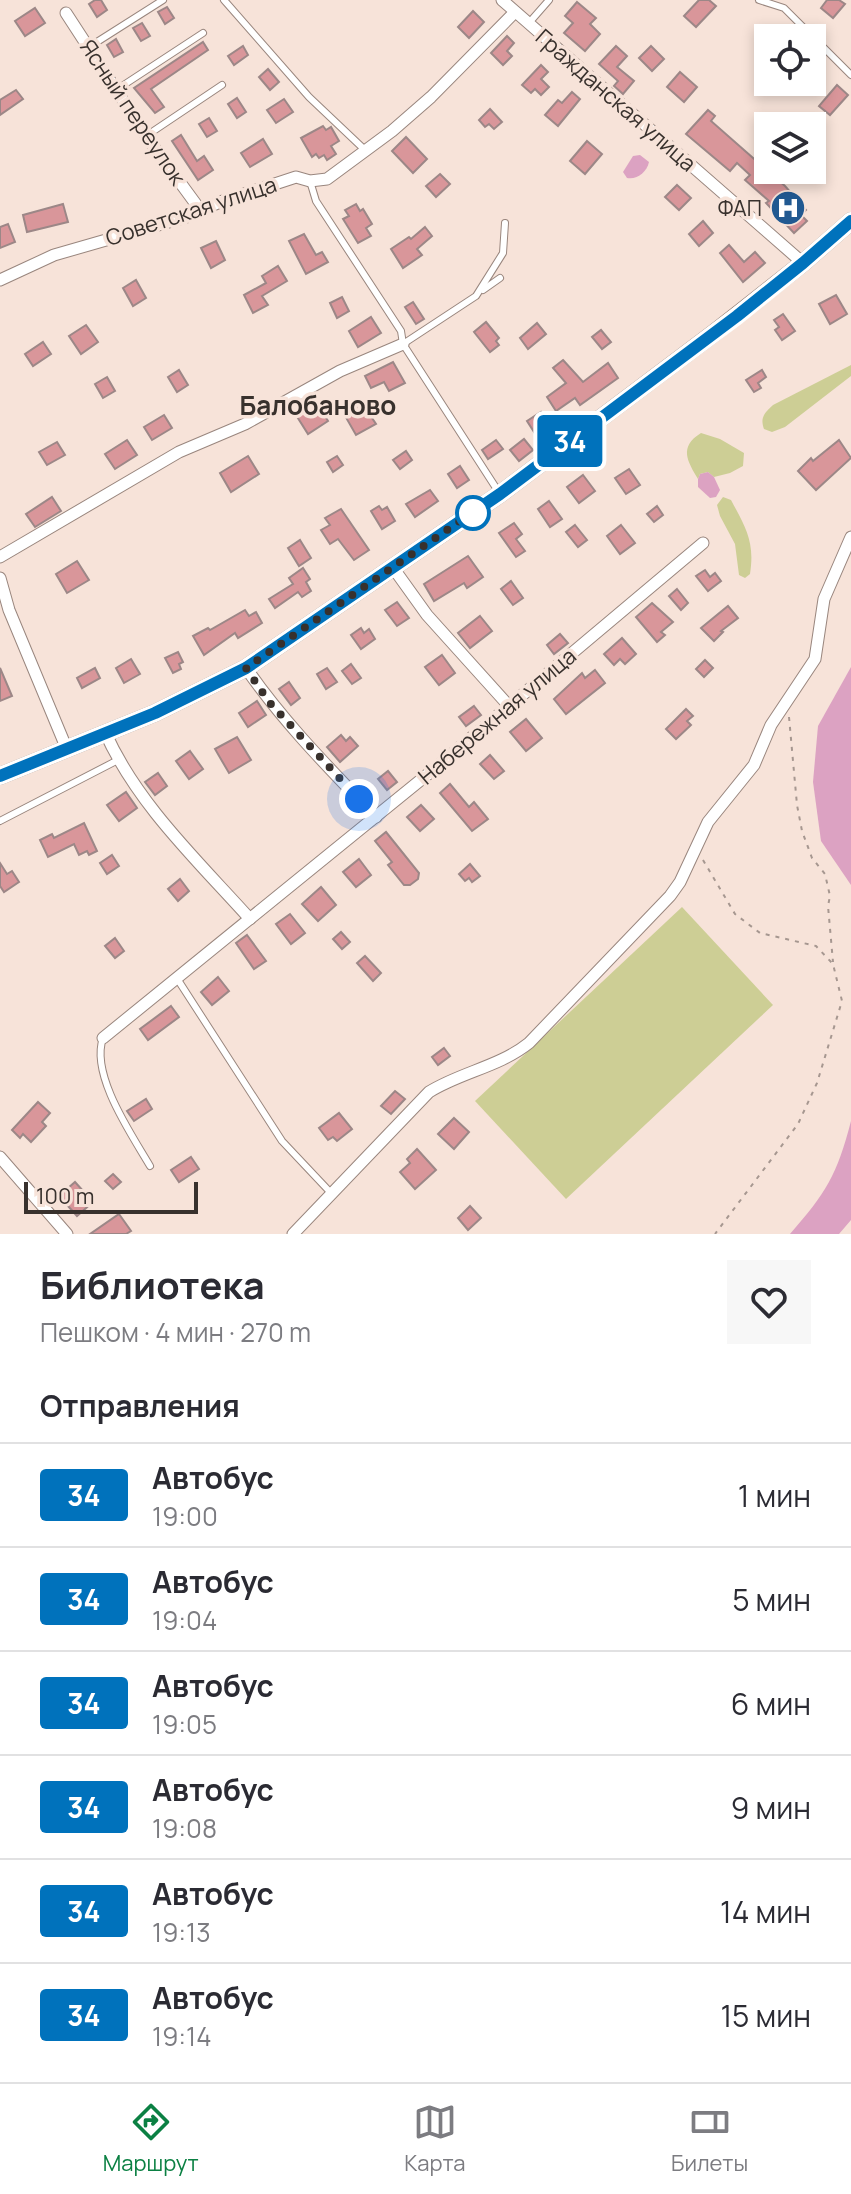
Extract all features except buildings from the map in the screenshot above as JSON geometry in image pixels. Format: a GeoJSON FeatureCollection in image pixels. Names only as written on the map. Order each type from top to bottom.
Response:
{"type":"FeatureCollection","features":[{"type":"Feature","properties":{"kind":"main road"},"geometry":{"type":"LineString","coordinates":[[0,776],[194,696],[246,668],[500,494],[849,225]]}},
{"type":"Feature","properties":{"kind":"street","name":"Гражданская улица"},"geometry":{"type":"LineString","coordinates":[[502,0],[803,263]]}},
{"type":"Feature","properties":{"kind":"street","name":"Советская улица"},"geometry":{"type":"LineString","coordinates":[[0,280],[54,255],[201,211],[296,177],[310,181],[327,179],[431,97],[515,12]]}},
{"type":"Feature","properties":{"kind":"street","name":"Ясный переулок"},"geometry":{"type":"LineString","coordinates":[[66,13],[146,136],[201,211]]}},
{"type":"Feature","properties":{"kind":"street"},"geometry":{"type":"LineString","coordinates":[[0,557],[179,452],[245,424],[340,371],[403,344]]}},
{"type":"Feature","properties":{"kind":"street"},"geometry":{"type":"LineString","coordinates":[[293,1234],[429,1092],[503,1060],[529,1043],[670,896],[680,882],[708,822],[754,765],[771,725],[815,659],[824,599],[851,537]]}},
{"type":"Feature","properties":{"kind":"street","name":"Набережная улица"},"geometry":{"type":"LineString","coordinates":[[103,1038],[376,817],[703,543]]}},
{"type":"Feature","properties":{"kind":"street"},"geometry":{"type":"LineString","coordinates":[[394,569],[427,615],[509,706]]}},
{"type":"Feature","properties":{"kind":"street"},"geometry":{"type":"LineString","coordinates":[[0,578],[9,610],[66,747]]}},
{"type":"Feature","properties":{"kind":"street"},"geometry":{"type":"LineString","coordinates":[[246,668],[269,702],[376,817]]}},
{"type":"Feature","properties":{"kind":"street"},"geometry":{"type":"LineString","coordinates":[[105,732],[118,760],[151,808],[250,919]]}},
{"type":"Feature","properties":{"kind":"street"},"geometry":{"type":"LineString","coordinates":[[0,1157],[67,1234]]}},
{"type":"Feature","properties":{"kind":"lane"},"geometry":{"type":"LineString","coordinates":[[89,47],[163,0]]}},
{"type":"Feature","properties":{"kind":"lane"},"geometry":{"type":"LineString","coordinates":[[224,0],[309,97],[366,151]]}},
{"type":"Feature","properties":{"kind":"lane"},"geometry":{"type":"LineString","coordinates":[[528,24],[549,0]]}},
{"type":"Feature","properties":{"kind":"lane"},"geometry":{"type":"LineString","coordinates":[[759,0],[784,8],[851,75]]}},
{"type":"Feature","properties":{"kind":"lane"},"geometry":{"type":"LineString","coordinates":[[116,90],[203,33]]}},
{"type":"Feature","properties":{"kind":"lane"},"geometry":{"type":"LineString","coordinates":[[146,136],[222,85]]}},
{"type":"Feature","properties":{"kind":"lane"},"geometry":{"type":"LineString","coordinates":[[310,181],[316,201],[401,331],[403,344],[500,494]]}},
{"type":"Feature","properties":{"kind":"lane"},"geometry":{"type":"LineString","coordinates":[[476,296],[503,253],[505,223]]}},
{"type":"Feature","properties":{"kind":"lane"},"geometry":{"type":"LineString","coordinates":[[403,344],[500,278]]}},
{"type":"Feature","properties":{"kind":"lane"},"geometry":{"type":"LineString","coordinates":[[0,821],[118,760]]}},
{"type":"Feature","properties":{"kind":"lane"},"geometry":{"type":"LineString","coordinates":[[178,980],[282,1141],[331,1193]]}},
{"type":"Feature","properties":{"kind":"lane"},"geometry":{"type":"LineString","coordinates":[[103,1038],[104,1071],[111,1098],[150,1166]]}},
{"type":"Feature","properties":{"kind":"path"},"geometry":{"type":"LineString","coordinates":[[715,1234],[798,1124],[817,1083],[842,1001],[833,964],[828,906],[830,896],[825,874],[812,858],[797,805],[788,703]]}},
{"type":"Feature","properties":{"kind":"path"},"geometry":{"type":"LineString","coordinates":[[696,849],[735,914],[760,933],[816,946],[833,964]]}},
{"type":"Feature","properties":{"kind":"green space"},"geometry":{"type":"Polygon","coordinates":[[[851,365],[851,376],[785,427],[772,432],[764,429],[764,416],[773,405],[851,365]]]}},
{"type":"Feature","properties":{"kind":"green space"},"geometry":{"type":"Polygon","coordinates":[[[701,433],[720,439],[744,453],[743,466],[714,477],[708,472],[700,474],[698,479],[688,461],[687,449],[701,433]]]}},
{"type":"Feature","properties":{"kind":"green space"},"geometry":{"type":"Polygon","coordinates":[[[723,497],[731,500],[748,536],[751,563],[750,574],[745,578],[739,575],[735,544],[717,505],[723,497]]]}},
{"type":"Feature","properties":{"kind":"green space"},"geometry":{"type":"Polygon","coordinates":[[[682,907],[773,1005],[566,1199],[475,1101],[682,907]]]}},
{"type":"Feature","properties":{"kind":"shaded area"},"geometry":{"type":"Polygon","coordinates":[[[640,155],[649,162],[646,169],[638,176],[627,178],[623,172],[633,156],[640,155]]]}},
{"type":"Feature","properties":{"kind":"shaded area"},"geometry":{"type":"Polygon","coordinates":[[[708,472],[720,490],[716,497],[710,498],[698,487],[700,474],[708,472]]]}},
{"type":"Feature","properties":{"kind":"shaded area"},"geometry":{"type":"Polygon","coordinates":[[[851,667],[851,885],[821,841],[813,782],[818,726],[851,667]]]}},
{"type":"Feature","properties":{"kind":"shaded area"},"geometry":{"type":"Polygon","coordinates":[[[851,1121],[851,1220],[839,1234],[790,1234],[829,1182],[841,1156],[851,1121]]]}},
{"type":"Feature","properties":{"kind":"bus line","name":"34"},"geometry":{"type":"LineString","coordinates":[[0,776],[194,696],[246,668],[500,494],[737,316],[851,221]]}},
{"type":"Feature","properties":{"kind":"place","name":"ФАП"},"geometry":{"type":"Point","coordinates":[788,208]}},
{"type":"Feature","properties":{"kind":"district","name":"Балобаново"},"geometry":{"type":"Point","coordinates":[318,405]}},
{"type":"Feature","properties":{"kind":"route"},"geometry":{"type":"LineString","coordinates":[[359,799],[269,702],[246,668],[479,508],[473,513]]}}]}
